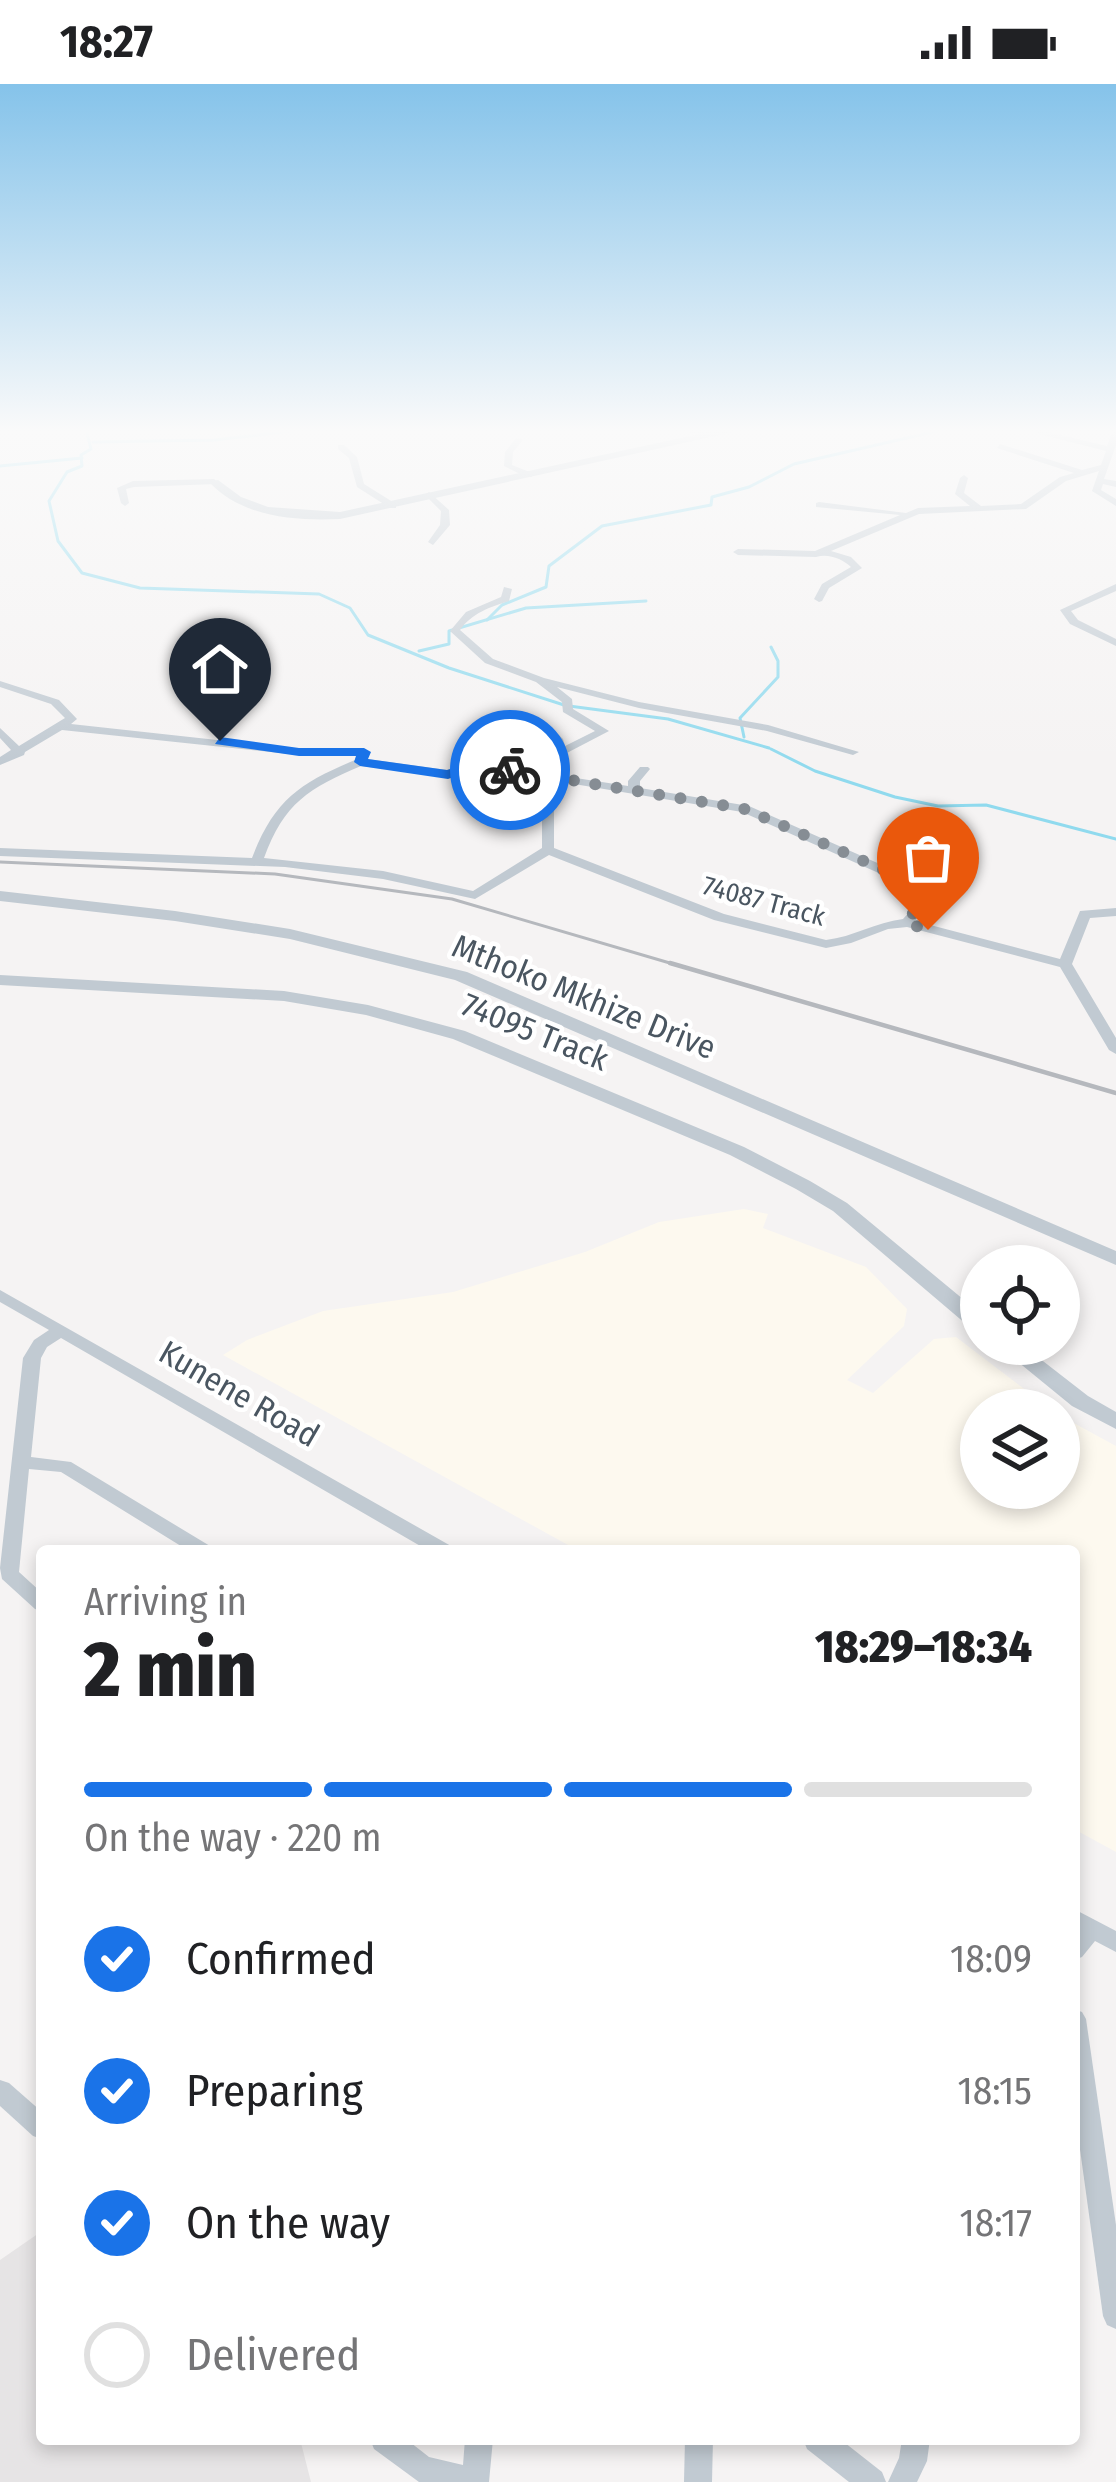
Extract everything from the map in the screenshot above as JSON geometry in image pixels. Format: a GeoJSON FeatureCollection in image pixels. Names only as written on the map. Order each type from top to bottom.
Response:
{"type":"FeatureCollection","features":[{"type":"Feature","properties":{"kind":"street"},"geometry":{"type":"LineString","coordinates":[[738,552],[771,556],[824,552],[848,541]]}},
{"type":"Feature","properties":{"kind":"street"},"geometry":{"type":"LineString","coordinates":[[819,599],[825,586],[856,568],[848,559],[824,552]]}},
{"type":"Feature","properties":{"kind":"street"},"geometry":{"type":"LineString","coordinates":[[1116,587],[1065,610],[1074,622],[1116,643]]}},
{"type":"Feature","properties":{"kind":"street"},"geometry":{"type":"LineString","coordinates":[[507,589],[506,599],[482,606],[455,631],[489,661],[540,680],[639,705],[767,728],[853,752]]}},
{"type":"Feature","properties":{"kind":"street"},"geometry":{"type":"LineString","coordinates":[[540,680],[568,701],[567,710],[603,731],[559,753],[547,771],[552,777]]}},
{"type":"Feature","properties":{"kind":"street"},"geometry":{"type":"LineString","coordinates":[[0,762],[73,718],[44,697],[1,685]]}},
{"type":"Feature","properties":{"kind":"street"},"geometry":{"type":"LineString","coordinates":[[543,726],[559,741],[559,753]]}},
{"type":"Feature","properties":{"kind":"street"},"geometry":{"type":"LineString","coordinates":[[64,727],[299,752],[364,752],[360,762]]}},
{"type":"Feature","properties":{"kind":"street"},"geometry":{"type":"LineString","coordinates":[[0,730],[20,754]]}},
{"type":"Feature","properties":{"kind":"street"},"geometry":{"type":"LineString","coordinates":[[479,741],[489,756],[483,766]]}},
{"type":"Feature","properties":{"kind":"street"},"geometry":{"type":"LineString","coordinates":[[537,748],[559,753]]}},
{"type":"Feature","properties":{"kind":"street"},"geometry":{"type":"LineString","coordinates":[[257,861],[272,820],[294,795],[323,775],[360,762],[448,775],[483,766],[745,809],[905,880],[919,897],[918,909],[907,923],[1065,964],[1116,1050]]}},
{"type":"Feature","properties":{"kind":"street"},"geometry":{"type":"LineString","coordinates":[[634,790],[634,781],[644,769]]}},
{"type":"Feature","properties":{"kind":"street"},"geometry":{"type":"LineString","coordinates":[[0,852],[257,861],[383,875],[475,895],[548,850],[544,812],[552,777]]}},
{"type":"Feature","properties":{"kind":"street","name":"74087 Track"},"geometry":{"type":"LineString","coordinates":[[548,850],[719,916],[817,944],[842,943],[877,925],[907,923]]}},
{"type":"Feature","properties":{"kind":"street","name":"Mthoko Mkhize Drive"},"geometry":{"type":"LineString","coordinates":[[0,896],[256,925],[356,946],[461,976],[1116,1259]]}},
{"type":"Feature","properties":{"kind":"street"},"geometry":{"type":"LineString","coordinates":[[1065,964],[1085,914],[1116,913]]}},
{"type":"Feature","properties":{"kind":"street","name":"74095 Track"},"geometry":{"type":"LineString","coordinates":[[0,980],[284,996],[368,1010],[459,1035],[736,1151],[803,1184],[840,1207],[960,1307]]}},
{"type":"Feature","properties":{"kind":"street","name":"Kunene Road"},"geometry":{"type":"LineString","coordinates":[[0,1295],[434,1545]]}},
{"type":"Feature","properties":{"kind":"street"},"geometry":{"type":"LineString","coordinates":[[36,1599],[9,1574],[32,1358],[40,1344],[61,1330]]}},
{"type":"Feature","properties":{"kind":"street"},"geometry":{"type":"LineString","coordinates":[[1033,1365],[1116,1422]]}},
{"type":"Feature","properties":{"kind":"street"},"geometry":{"type":"LineString","coordinates":[[20,1462],[65,1466],[193,1545]]}},
{"type":"Feature","properties":{"kind":"street"},"geometry":{"type":"LineString","coordinates":[[1083,1923],[1116,1942]]}},
{"type":"Feature","properties":{"kind":"street"},"geometry":{"type":"LineString","coordinates":[[1080,2061],[1116,2316]]}},
{"type":"Feature","properties":{"kind":"street"},"geometry":{"type":"LineString","coordinates":[[0,2091],[36,2123]]}},
{"type":"Feature","properties":{"kind":"street"},"geometry":{"type":"LineString","coordinates":[[392,2445],[422,2469],[476,2482],[479,2445]]}},
{"type":"Feature","properties":{"kind":"street"},"geometry":{"type":"LineString","coordinates":[[698,2482],[699,2445]]}},
{"type":"Feature","properties":{"kind":"street"},"geometry":{"type":"LineString","coordinates":[[825,2445],[872,2482]]}},
{"type":"Feature","properties":{"kind":"street"},"geometry":{"type":"LineString","coordinates":[[902,2482],[915,2445]]}},
{"type":"Feature","properties":{"kind":"shaded area"},"geometry":{"type":"Polygon","coordinates":[[[744,1209],[768,1214],[763,1228],[866,1267],[907,1309],[904,1326],[847,1380],[873,1393],[934,1339],[956,1337],[960,1365],[993,1365],[1024,1389],[960,1389],[960,1509],[1080,1509],[1080,1426],[1116,1446],[1116,1852],[1080,1832],[1080,1545],[568,1545],[223,1355],[247,1340],[323,1311],[453,1292],[585,1252],[659,1222],[744,1209]]]}},
{"type":"Feature","properties":{"kind":"shaded area"},"geometry":{"type":"Polygon","coordinates":[[[36,2235],[36,2445],[302,2445],[311,2482],[0,2482],[0,2260],[36,2235]]]}},
{"type":"Feature","properties":{"kind":"waterway"},"geometry":{"type":"LineString","coordinates":[[58,541],[82,573],[140,588],[319,594],[350,608],[368,635],[449,668],[564,705]]}},
{"type":"Feature","properties":{"kind":"waterway"},"geometry":{"type":"LineString","coordinates":[[488,620],[502,605],[546,587],[549,566],[582,541]]}},
{"type":"Feature","properties":{"kind":"waterway"},"geometry":{"type":"LineString","coordinates":[[488,620],[526,608],[646,601]]}},
{"type":"Feature","properties":{"kind":"waterway"},"geometry":{"type":"LineString","coordinates":[[419,651],[449,644],[449,631],[488,620]]}},
{"type":"Feature","properties":{"kind":"waterway"},"geometry":{"type":"LineString","coordinates":[[744,737],[740,718],[778,677],[778,661],[771,647]]}},
{"type":"Feature","properties":{"kind":"waterway"},"geometry":{"type":"LineString","coordinates":[[569,706],[668,719],[769,748]]}},
{"type":"Feature","properties":{"kind":"waterway"},"geometry":{"type":"LineString","coordinates":[[771,749],[815,771],[895,797],[938,806],[986,805],[1116,839]]}},
{"type":"Feature","properties":{"kind":"railway"},"geometry":{"type":"LineString","coordinates":[[0,862],[275,874],[452,899],[680,966]]}},
{"type":"Feature","properties":{"kind":"railway"},"geometry":{"type":"LineString","coordinates":[[670,963],[1116,1093]]}},
{"type":"Feature","properties":{"kind":"way so far"},"geometry":{"type":"LineString","coordinates":[[510,770],[764,815],[905,880],[920,902],[907,923],[928,930]]}},
{"type":"Feature","properties":{"kind":"route"},"geometry":{"type":"LineString","coordinates":[[220,741],[299,752],[364,752],[360,762],[448,775],[475,765],[510,770]]}}]}
